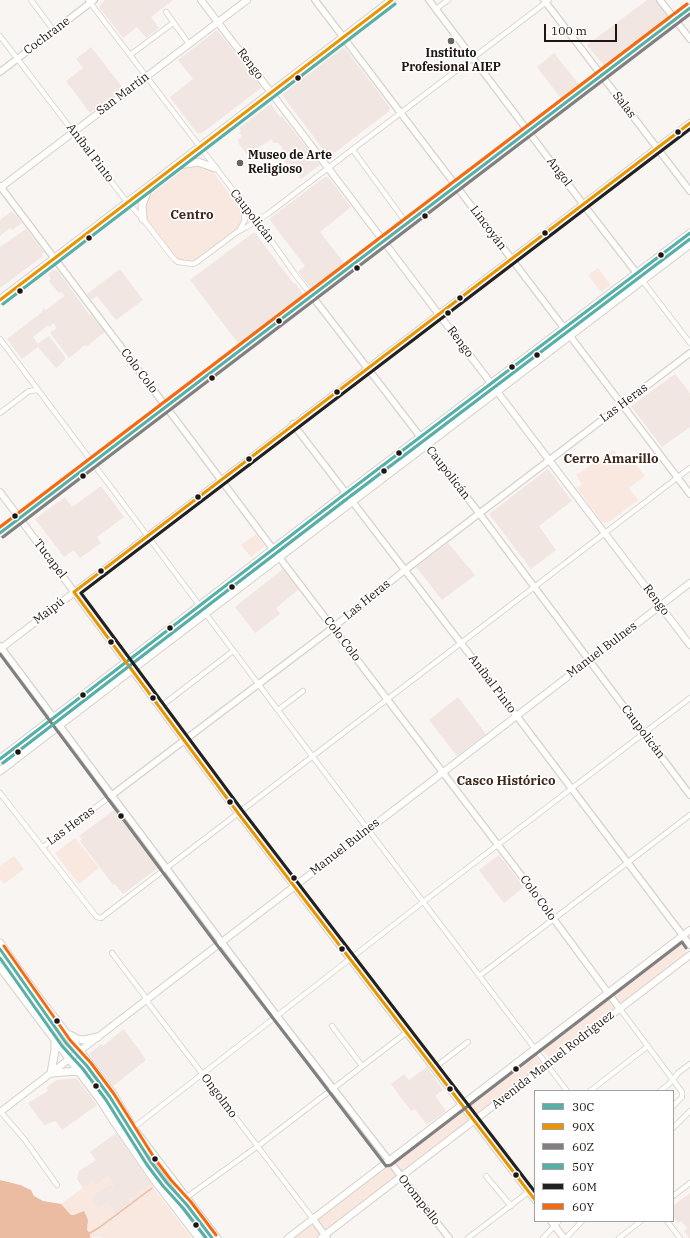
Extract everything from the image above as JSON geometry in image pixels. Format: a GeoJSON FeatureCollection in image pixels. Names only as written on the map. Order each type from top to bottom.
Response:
{"type":"FeatureCollection","features":[{"type":"Feature","properties":{"kind":"main road","name":"Rengo"},"geometry":{"type":"LineString","coordinates":[[201,0],[690,645]]}},
{"type":"Feature","properties":{"kind":"main road","name":"San Martín"},"geometry":{"type":"LineString","coordinates":[[0,187],[247,0]]}},
{"type":"Feature","properties":{"kind":"main road"},"geometry":{"type":"LineString","coordinates":[[0,300],[392,0]]}},
{"type":"Feature","properties":{"kind":"main road"},"geometry":{"type":"LineString","coordinates":[[0,533],[690,8]]}},
{"type":"Feature","properties":{"kind":"main road","name":"Maipú"},"geometry":{"type":"LineString","coordinates":[[0,647],[690,123]]}},
{"type":"Feature","properties":{"kind":"main road"},"geometry":{"type":"LineString","coordinates":[[173,167],[198,162],[215,168]]}},
{"type":"Feature","properties":{"kind":"main road"},"geometry":{"type":"LineString","coordinates":[[143,219],[142,205],[150,185]]}},
{"type":"Feature","properties":{"kind":"main road"},"geometry":{"type":"LineString","coordinates":[[0,759],[273,549],[690,233]]}},
{"type":"Feature","properties":{"kind":"main road"},"geometry":{"type":"LineString","coordinates":[[0,771],[426,444],[690,244]]}},
{"type":"Feature","properties":{"kind":"main road","name":"Tucapel"},"geometry":{"type":"LineString","coordinates":[[0,492],[238,813],[295,885],[534,1199]]}},
{"type":"Feature","properties":{"kind":"main road","name":"Manuel Bulnes"},"geometry":{"type":"LineString","coordinates":[[0,1111],[690,583]]}},
{"type":"Feature","properties":{"kind":"main road","name":"Avenida Manuel Rodríguez"},"geometry":{"type":"LineString","coordinates":[[288,1238],[690,930]]}},
{"type":"Feature","properties":{"kind":"main road"},"geometry":{"type":"LineString","coordinates":[[0,943],[35,992],[113,1094],[133,1128],[217,1238]]}},
{"type":"Feature","properties":{"kind":"main road","name":"Avenida Manuel Rodríguez"},"geometry":{"type":"LineString","coordinates":[[324,1237],[401,1176],[690,955]]}},
{"type":"Feature","properties":{"kind":"main road"},"geometry":{"type":"LineString","coordinates":[[0,966],[101,1101],[153,1178],[198,1238]]}},
{"type":"Feature","properties":{"kind":"main road"},"geometry":{"type":"LineString","coordinates":[[67,1033],[80,1040],[90,1040],[98,1037]]}},
{"type":"Feature","properties":{"kind":"main road"},"geometry":{"type":"LineString","coordinates":[[55,1041],[55,1054],[51,1073],[79,1071]]}},
{"type":"Feature","properties":{"kind":"main road"},"geometry":{"type":"LineString","coordinates":[[555,1223],[565,1238]]}},
{"type":"Feature","properties":{"kind":"street"},"geometry":{"type":"LineString","coordinates":[[31,0],[54,31]]}},
{"type":"Feature","properties":{"kind":"street","name":"Lincoyán"},"geometry":{"type":"LineString","coordinates":[[315,0],[400,114],[690,494]]}},
{"type":"Feature","properties":{"kind":"street","name":"Angol"},"geometry":{"type":"LineString","coordinates":[[430,0],[583,204],[690,343]]}},
{"type":"Feature","properties":{"kind":"street"},"geometry":{"type":"LineString","coordinates":[[436,9],[448,0]]}},
{"type":"Feature","properties":{"kind":"street"},"geometry":{"type":"LineString","coordinates":[[660,0],[690,39]]}},
{"type":"Feature","properties":{"kind":"street","name":"Cochrane"},"geometry":{"type":"LineString","coordinates":[[0,72],[91,1]]}},
{"type":"Feature","properties":{"kind":"street","name":"Caupolicán"},"geometry":{"type":"LineString","coordinates":[[91,1],[130,55],[290,266],[293,273],[479,513],[690,795]]}},
{"type":"Feature","properties":{"kind":"street"},"geometry":{"type":"LineString","coordinates":[[237,232],[269,213],[474,58],[546,1]]}},
{"type":"Feature","properties":{"kind":"street","name":"Salas"},"geometry":{"type":"LineString","coordinates":[[546,1],[601,76],[690,191]]}},
{"type":"Feature","properties":{"kind":"street"},"geometry":{"type":"LineString","coordinates":[[166,12],[189,44]]}},
{"type":"Feature","properties":{"kind":"street"},"geometry":{"type":"LineString","coordinates":[[130,55],[173,23]]}},
{"type":"Feature","properties":{"kind":"street","name":"Aníbal Pinto"},"geometry":{"type":"LineString","coordinates":[[0,36],[127,202],[143,219],[174,259],[178,262],[192,264],[237,232]]}},
{"type":"Feature","properties":{"kind":"street"},"geometry":{"type":"LineString","coordinates":[[353,150],[407,224]]}},
{"type":"Feature","properties":{"kind":"street","name":"Colo Colo"},"geometry":{"type":"LineString","coordinates":[[0,187],[554,919],[673,1079],[683,1094],[674,1105]]}},
{"type":"Feature","properties":{"kind":"street"},"geometry":{"type":"LineString","coordinates":[[237,232],[241,228],[245,216],[241,202]]}},
{"type":"Feature","properties":{"kind":"street"},"geometry":{"type":"LineString","coordinates":[[0,339],[233,651],[566,1090]]}},
{"type":"Feature","properties":{"kind":"street","name":"Las Heras"},"geometry":{"type":"LineString","coordinates":[[43,847],[333,628],[405,570],[690,353]]}},
{"type":"Feature","properties":{"kind":"street"},"geometry":{"type":"LineString","coordinates":[[0,413],[29,391],[32,384],[31,380]]}},
{"type":"Feature","properties":{"kind":"street"},"geometry":{"type":"LineString","coordinates":[[29,391],[38,390]]}},
{"type":"Feature","properties":{"kind":"street","name":"Aníbal Pinto"},"geometry":{"type":"LineString","coordinates":[[293,424],[690,945]]}},
{"type":"Feature","properties":{"kind":"street"},"geometry":{"type":"LineString","coordinates":[[0,793],[97,917],[102,917],[690,468]]}},
{"type":"Feature","properties":{"kind":"street","name":"Orompello"},"geometry":{"type":"LineString","coordinates":[[0,647],[332,1089],[449,1238]]}},
{"type":"Feature","properties":{"kind":"street"},"geometry":{"type":"LineString","coordinates":[[160,707],[233,651]]}},
{"type":"Feature","properties":{"kind":"street"},"geometry":{"type":"LineString","coordinates":[[278,710],[303,691]]}},
{"type":"Feature","properties":{"kind":"street"},"geometry":{"type":"LineString","coordinates":[[133,1128],[423,902],[690,698]]}},
{"type":"Feature","properties":{"kind":"street"},"geometry":{"type":"LineString","coordinates":[[479,976],[690,815]]}},
{"type":"Feature","properties":{"kind":"street","name":"Ongolmo"},"geometry":{"type":"LineString","coordinates":[[112,954],[313,1219],[324,1237]]}},
{"type":"Feature","properties":{"kind":"street"},"geometry":{"type":"LineString","coordinates":[[332,1026],[362,1066]]}},
{"type":"Feature","properties":{"kind":"street"},"geometry":{"type":"LineString","coordinates":[[187,1197],[258,1146],[406,1032]]}},
{"type":"Feature","properties":{"kind":"street"},"geometry":{"type":"LineString","coordinates":[[434,1068],[468,1042]]}},
{"type":"Feature","properties":{"kind":"street"},"geometry":{"type":"LineString","coordinates":[[591,1090],[648,1046]]}},
{"type":"Feature","properties":{"kind":"street"},"geometry":{"type":"LineString","coordinates":[[661,1090],[678,1073],[690,1064]]}},
{"type":"Feature","properties":{"kind":"street"},"geometry":{"type":"LineString","coordinates":[[0,1111],[24,1140],[57,1185]]}},
{"type":"Feature","properties":{"kind":"street"},"geometry":{"type":"LineString","coordinates":[[674,1127],[690,1111]]}},
{"type":"Feature","properties":{"kind":"street"},"geometry":{"type":"LineString","coordinates":[[486,1176],[511,1206]]}},
{"type":"Feature","properties":{"kind":"street"},"geometry":{"type":"LineString","coordinates":[[674,1195],[690,1183]]}},
{"type":"Feature","properties":{"kind":"street"},"geometry":{"type":"LineString","coordinates":[[468,1238],[534,1188]]}},
{"type":"Feature","properties":{"kind":"street"},"geometry":{"type":"LineString","coordinates":[[565,1238],[581,1222]]}},
{"type":"Feature","properties":{"kind":"street"},"geometry":{"type":"LineString","coordinates":[[619,1238],[640,1222]]}},
{"type":"Feature","properties":{"kind":"street"},"geometry":{"type":"LineString","coordinates":[[668,1222],[680,1238]]}},
{"type":"Feature","properties":{"kind":"street"},"geometry":{"type":"LineString","coordinates":[[543,1238],[555,1223]]}},
{"type":"Feature","properties":{"kind":"shaded area"},"geometry":{"type":"Polygon","coordinates":[[[105,0],[173,0],[151,17],[159,28],[146,38],[137,27],[123,38],[99,7],[105,0]]]}},
{"type":"Feature","properties":{"kind":"shaded area"},"geometry":{"type":"Polygon","coordinates":[[[647,0],[657,0],[670,17],[604,66],[587,45],[647,0]]]}},
{"type":"Feature","properties":{"kind":"shaded area"},"geometry":{"type":"Polygon","coordinates":[[[217,30],[261,86],[261,88],[202,133],[197,133],[170,97],[193,79],[178,60],[217,30]]]}},
{"type":"Feature","properties":{"kind":"shaded area"},"geometry":{"type":"Polygon","coordinates":[[[91,47],[123,88],[90,113],[66,81],[83,68],[76,59],[91,47]]]}},
{"type":"Feature","properties":{"kind":"shaded area"},"geometry":{"type":"Polygon","coordinates":[[[344,47],[390,109],[329,157],[283,94],[344,47]]]}},
{"type":"Feature","properties":{"kind":"shaded area"},"geometry":{"type":"Polygon","coordinates":[[[554,53],[581,87],[563,101],[537,67],[554,53]]]}},
{"type":"Feature","properties":{"kind":"shaded area"},"geometry":{"type":"Polygon","coordinates":[[[271,104],[320,165],[301,179],[290,164],[287,165],[283,160],[285,156],[282,154],[282,147],[278,143],[273,143],[272,139],[247,154],[238,143],[239,142],[237,140],[242,136],[239,133],[241,131],[239,128],[271,104]]]}},
{"type":"Feature","properties":{"kind":"shaded area"},"geometry":{"type":"Polygon","coordinates":[[[193,164],[210,168],[241,209],[243,218],[240,227],[196,261],[191,262],[176,259],[146,219],[143,212],[149,196],[189,165],[193,164]]]}},
{"type":"Feature","properties":{"kind":"shaded area"},"geometry":{"type":"Polygon","coordinates":[[[325,177],[328,177],[351,207],[320,232],[345,264],[311,288],[298,272],[305,266],[269,219],[325,177]]]}},
{"type":"Feature","properties":{"kind":"shaded area"},"geometry":{"type":"Polygon","coordinates":[[[12,211],[22,223],[12,230],[10,228],[0,236],[0,220],[12,211]]]}},
{"type":"Feature","properties":{"kind":"shaded area"},"geometry":{"type":"Polygon","coordinates":[[[26,229],[44,252],[42,254],[43,256],[0,288],[0,247],[26,229]]]}},
{"type":"Feature","properties":{"kind":"shaded area"},"geometry":{"type":"Polygon","coordinates":[[[255,233],[303,294],[302,297],[241,344],[238,343],[190,280],[255,233]]]}},
{"type":"Feature","properties":{"kind":"shaded area"},"geometry":{"type":"Polygon","coordinates":[[[598,268],[611,285],[601,292],[588,275],[598,268]]]}},
{"type":"Feature","properties":{"kind":"shaded area"},"geometry":{"type":"Polygon","coordinates":[[[120,269],[143,300],[116,320],[97,296],[91,300],[87,294],[120,269]]]}},
{"type":"Feature","properties":{"kind":"shaded area"},"geometry":{"type":"Polygon","coordinates":[[[53,270],[58,271],[90,316],[91,315],[105,332],[69,358],[50,333],[57,328],[53,323],[50,327],[48,325],[33,337],[38,344],[49,336],[65,357],[65,360],[56,368],[38,347],[22,359],[7,339],[42,312],[44,308],[46,310],[65,296],[61,292],[59,293],[49,281],[51,279],[48,274],[53,270]]]}},
{"type":"Feature","properties":{"kind":"shaded area"},"geometry":{"type":"Polygon","coordinates":[[[675,374],[690,393],[690,427],[662,447],[631,406],[675,374]]]}},
{"type":"Feature","properties":{"kind":"shaded area"},"geometry":{"type":"Polygon","coordinates":[[[418,443],[419,446],[358,492],[356,491],[418,443]]]}},
{"type":"Feature","properties":{"kind":"shaded area"},"geometry":{"type":"Polygon","coordinates":[[[613,450],[624,464],[631,459],[645,476],[629,488],[638,500],[609,522],[602,522],[577,488],[582,484],[576,475],[613,450]]]}},
{"type":"Feature","properties":{"kind":"shaded area"},"geometry":{"type":"Polygon","coordinates":[[[548,469],[572,501],[539,526],[556,550],[531,569],[489,514],[548,469]]]}},
{"type":"Feature","properties":{"kind":"shaded area"},"geometry":{"type":"Polygon","coordinates":[[[101,486],[124,517],[97,537],[101,543],[80,558],[74,550],[64,557],[35,519],[65,497],[72,507],[101,486]]]}},
{"type":"Feature","properties":{"kind":"shaded area"},"geometry":{"type":"Polygon","coordinates":[[[256,534],[265,546],[251,557],[241,545],[256,534]]]}},
{"type":"Feature","properties":{"kind":"shaded area"},"geometry":{"type":"Polygon","coordinates":[[[448,543],[475,575],[442,600],[416,567],[448,543]]]}},
{"type":"Feature","properties":{"kind":"shaded area"},"geometry":{"type":"Polygon","coordinates":[[[268,558],[270,559],[211,605],[210,603],[268,558]]]}},
{"type":"Feature","properties":{"kind":"shaded area"},"geometry":{"type":"Polygon","coordinates":[[[283,569],[299,589],[276,608],[280,614],[255,633],[235,607],[283,569]]]}},
{"type":"Feature","properties":{"kind":"shaded area"},"geometry":{"type":"Polygon","coordinates":[[[458,697],[486,734],[457,756],[429,720],[458,697]]]}},
{"type":"Feature","properties":{"kind":"shaded area"},"geometry":{"type":"Polygon","coordinates":[[[114,810],[158,868],[123,894],[115,884],[113,885],[80,841],[82,839],[79,836],[114,810]]]}},
{"type":"Feature","properties":{"kind":"shaded area"},"geometry":{"type":"Polygon","coordinates":[[[75,838],[99,868],[79,884],[55,853],[75,838]]]}},
{"type":"Feature","properties":{"kind":"shaded area"},"geometry":{"type":"Polygon","coordinates":[[[499,855],[524,887],[504,903],[479,870],[499,855]]]}},
{"type":"Feature","properties":{"kind":"shaded area"},"geometry":{"type":"Polygon","coordinates":[[[14,856],[24,869],[4,884],[0,879],[0,866],[14,856]]]}},
{"type":"Feature","properties":{"kind":"shaded area"},"geometry":{"type":"Polygon","coordinates":[[[679,941],[688,954],[550,1059],[542,1049],[679,941]]]}},
{"type":"Feature","properties":{"kind":"shaded area"},"geometry":{"type":"Polygon","coordinates":[[[124,1029],[146,1060],[113,1086],[89,1054],[101,1044],[103,1046],[124,1029]]]}},
{"type":"Feature","properties":{"kind":"shaded area"},"geometry":{"type":"Polygon","coordinates":[[[534,1053],[542,1065],[316,1238],[293,1238],[534,1053]]]}},
{"type":"Feature","properties":{"kind":"shaded area"},"geometry":{"type":"Polygon","coordinates":[[[427,1067],[443,1090],[435,1096],[446,1111],[427,1125],[415,1109],[411,1111],[391,1084],[404,1074],[409,1080],[427,1067]]]}},
{"type":"Feature","properties":{"kind":"shaded area"},"geometry":{"type":"Polygon","coordinates":[[[75,1078],[97,1105],[62,1130],[56,1121],[44,1125],[28,1103],[48,1091],[46,1088],[57,1080],[75,1078]]]}},
{"type":"Feature","properties":{"kind":"shaded area"},"geometry":{"type":"Polygon","coordinates":[[[116,1133],[153,1186],[99,1227],[75,1194],[83,1188],[77,1179],[79,1171],[96,1160],[90,1152],[116,1133]]]}},
{"type":"Feature","properties":{"kind":"shaded area"},"geometry":{"type":"Polygon","coordinates":[[[108,1175],[114,1184],[113,1188],[111,1185],[94,1195],[94,1201],[98,1208],[105,1203],[109,1203],[116,1213],[130,1203],[128,1198],[131,1196],[136,1198],[138,1193],[152,1183],[154,1189],[192,1238],[90,1238],[90,1233],[87,1230],[88,1224],[85,1213],[71,1215],[61,1204],[93,1181],[96,1184],[108,1175]]]}},
{"type":"Feature","properties":{"kind":"shaded area"},"geometry":{"type":"Polygon","coordinates":[[[0,1180],[20,1185],[31,1190],[34,1196],[43,1201],[61,1204],[71,1215],[84,1211],[88,1220],[87,1230],[90,1233],[90,1238],[0,1238],[0,1180]]]}},
{"type":"Feature","properties":{"kind":"shaded area"},"geometry":{"type":"Polygon","coordinates":[[[690,1193],[690,1238],[684,1231],[687,1228],[681,1221],[678,1223],[674,1217],[674,1205],[690,1193]]]}},
{"type":"Feature","properties":{"kind":"waterway"},"geometry":{"type":"LineString","coordinates":[[90,1233],[152,1188]]}},
{"type":"Feature","properties":{"kind":"transit line","name":"90X"},"geometry":{"type":"LineString","coordinates":[[0,300],[392,0]]}},
{"type":"Feature","properties":{"kind":"transit line","name":"50Y"},"geometry":{"type":"LineString","coordinates":[[3,304],[395,4]]}},
{"type":"Feature","properties":{"kind":"transit line","name":"60Y"},"geometry":{"type":"LineString","coordinates":[[0,527],[687,4]]}},
{"type":"Feature","properties":{"kind":"transit line","name":"30C"},"geometry":{"type":"LineString","coordinates":[[0,533],[690,8]]}},
{"type":"Feature","properties":{"kind":"transit line","name":"60Z"},"geometry":{"type":"LineString","coordinates":[[3,537],[690,14]]}},
{"type":"Feature","properties":{"kind":"transit line","name":"90X"},"geometry":{"type":"LineString","coordinates":[[534,1199],[238,813],[74,592],[690,123]]}},
{"type":"Feature","properties":{"kind":"transit line","name":"60M"},"geometry":{"type":"LineString","coordinates":[[534,1191],[242,810],[81,593],[690,129]]}},
{"type":"Feature","properties":{"kind":"transit line","name":"30C"},"geometry":{"type":"LineString","coordinates":[[0,759],[341,497],[690,233]]}},
{"type":"Feature","properties":{"kind":"transit line","name":"50Y"},"geometry":{"type":"LineString","coordinates":[[3,763],[344,501],[690,239]]}},
{"type":"Feature","properties":{"kind":"transit line","name":"60Z"},"geometry":{"type":"LineString","coordinates":[[0,654],[217,945],[386,1166],[391,1165],[682,942],[686,948]]}},
{"type":"Feature","properties":{"kind":"transit line","name":"60Y"},"geometry":{"type":"LineString","coordinates":[[4,946],[70,1040],[91,1063],[114,1094],[155,1159],[216,1235]]}},
{"type":"Feature","properties":{"kind":"transit line","name":"30C"},"geometry":{"type":"LineString","coordinates":[[0,949],[66,1043],[87,1066],[110,1097],[151,1162],[212,1238]]}},
{"type":"Feature","properties":{"kind":"transit line","name":"50Y"},"geometry":{"type":"LineString","coordinates":[[0,958],[62,1046],[83,1069],[106,1100],[147,1165],[206,1238]]}},
{"type":"Feature","properties":{"kind":"place","name":"Instituto Profesional AIEP"},"geometry":{"type":"Point","coordinates":[451,41]}},
{"type":"Feature","properties":{"kind":"place","name":"Museo de Arte Religioso"},"geometry":{"type":"Point","coordinates":[240,163]}},
{"type":"Feature","properties":{"kind":"district","name":"Centro"},"geometry":{"type":"Point","coordinates":[192,215]}},
{"type":"Feature","properties":{"kind":"district","name":"Cerro Amarillo"},"geometry":{"type":"Point","coordinates":[611,459]}},
{"type":"Feature","properties":{"kind":"district","name":"Casco Histórico"},"geometry":{"type":"Point","coordinates":[506,781]}}]}
